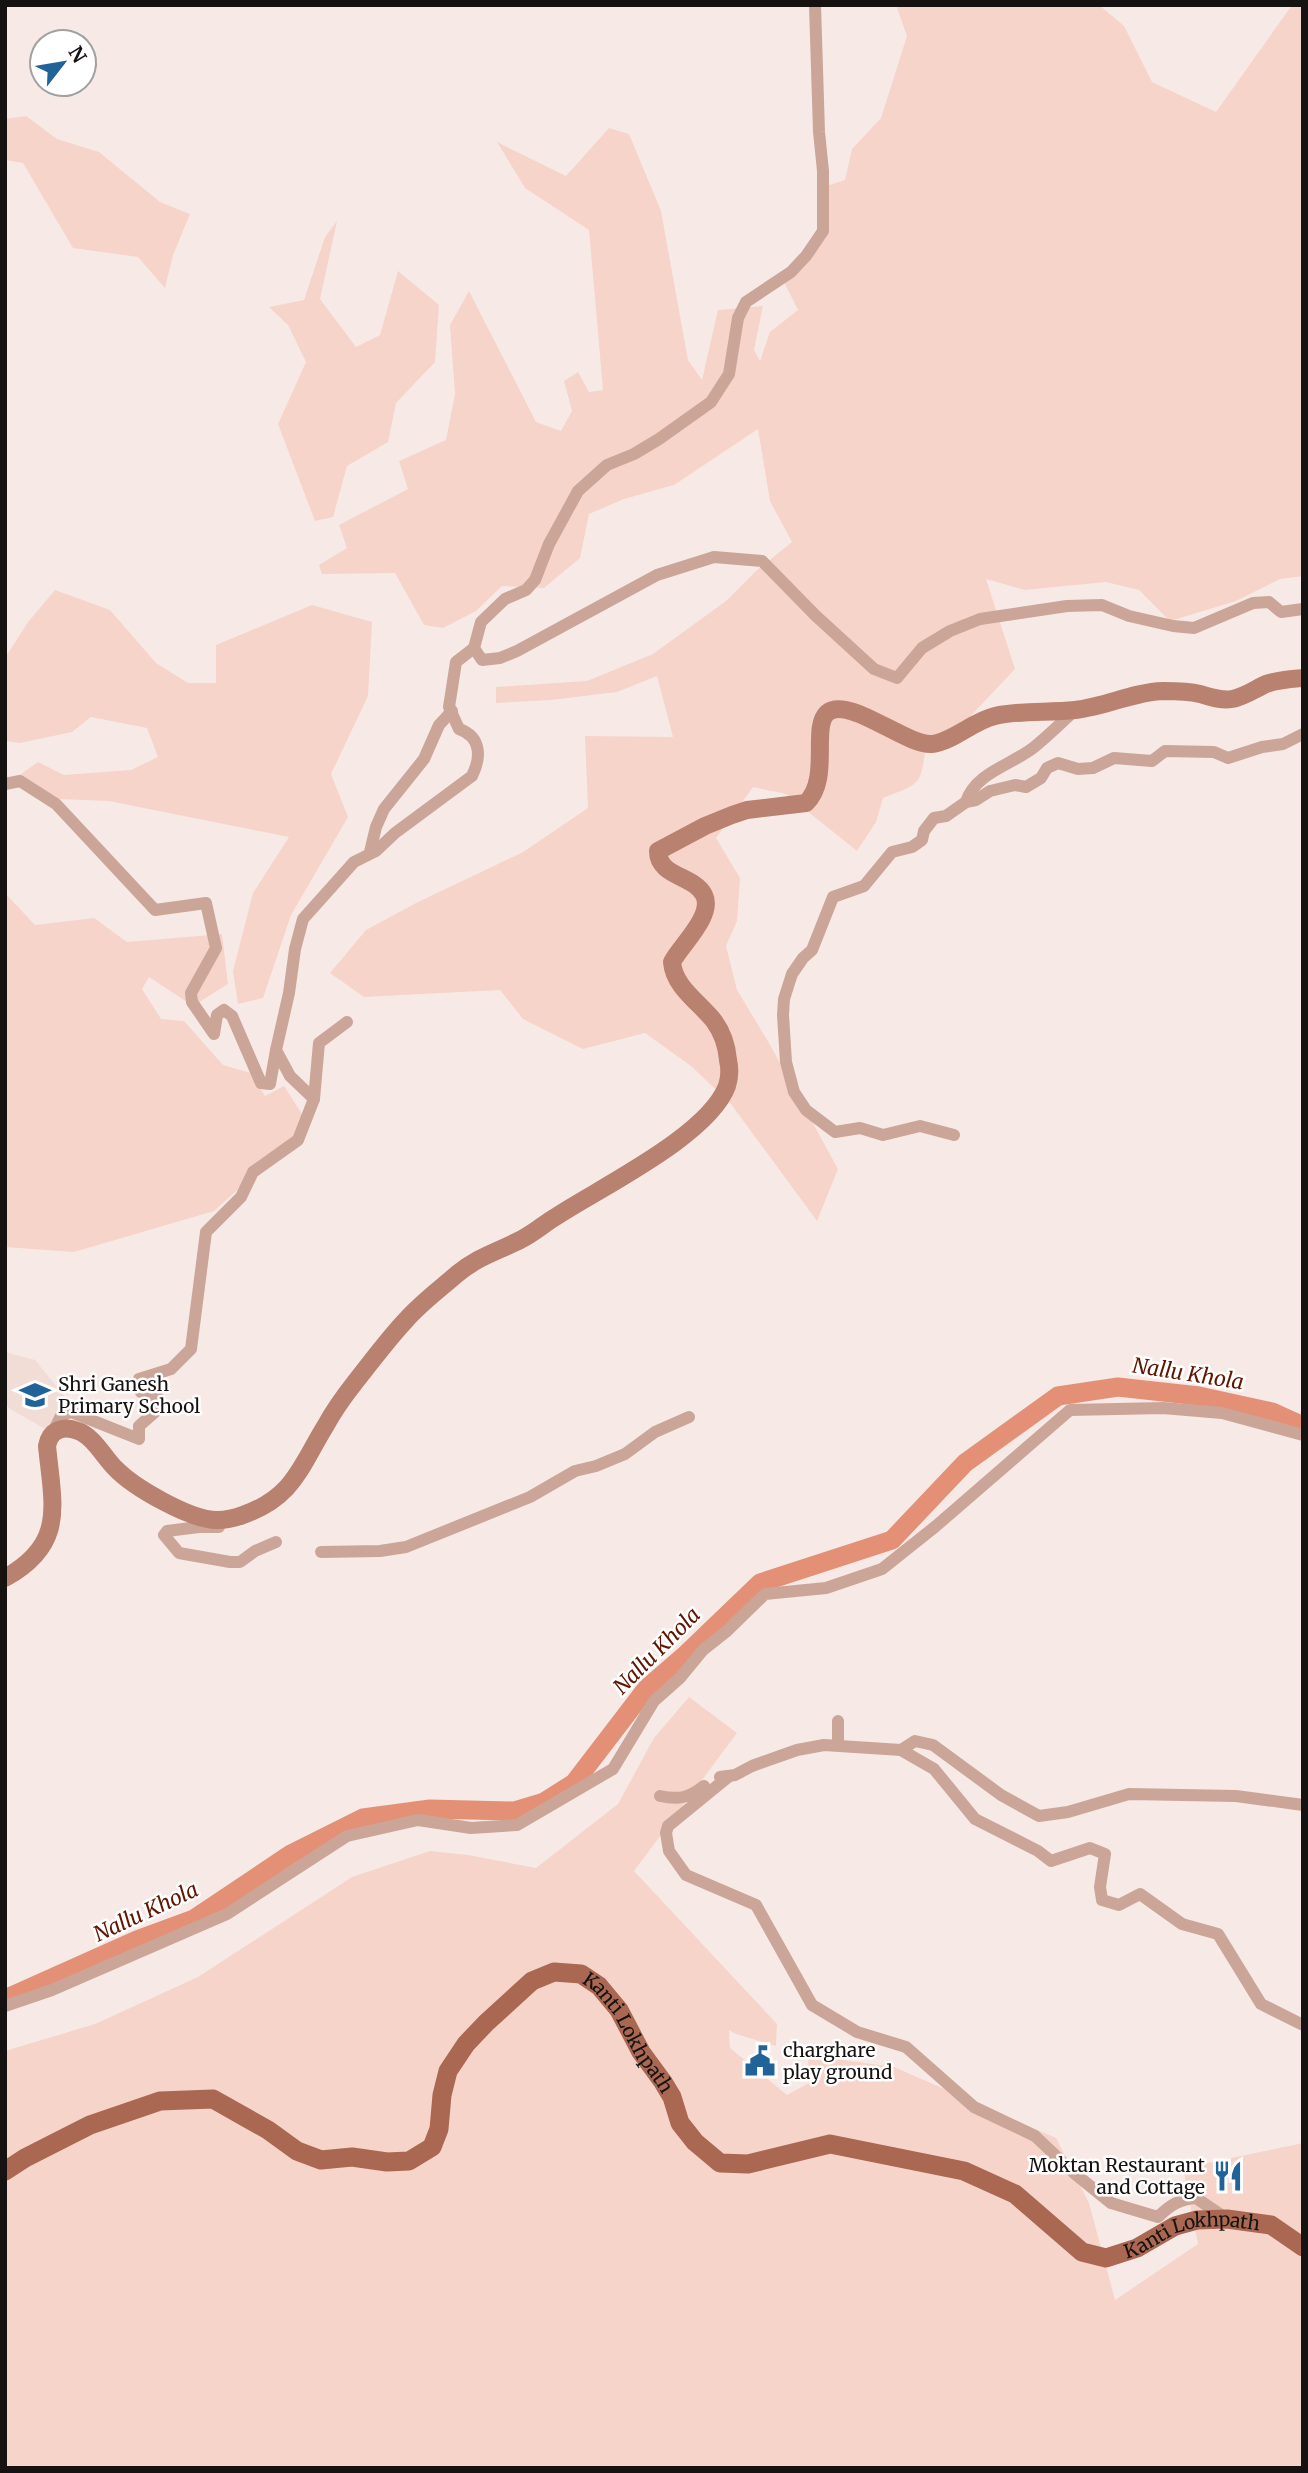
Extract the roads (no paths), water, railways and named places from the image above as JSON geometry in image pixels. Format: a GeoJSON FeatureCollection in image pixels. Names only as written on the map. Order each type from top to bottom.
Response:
{"type":"FeatureCollection","features":[{"type":"Feature","properties":{"kind":"main road"},"geometry":{"type":"LineString","coordinates":[[5,1578],[25,1565],[41,1548],[52,1525],[47,1446],[48,1437],[53,1432],[67,1428],[80,1431],[118,1471],[136,1485],[196,1516],[217,1520],[238,1517],[252,1511],[284,1492],[312,1453],[325,1425],[355,1382],[407,1318],[433,1295],[481,1257],[524,1238],[649,1160],[703,1118],[719,1101],[730,1073],[722,1037],[715,1022],[677,980],[672,962],[705,916],[707,905],[696,886],[674,875],[661,863],[658,851],[711,823],[740,812],[806,803],[817,786],[822,759],[821,731],[823,719],[829,711],[839,709],[855,713],[931,744],[976,722],[996,716],[1075,710],[1142,693],[1162,691],[1232,699],[1268,683],[1303,678]]}},
{"type":"Feature","properties":{"kind":"main road","name":"Kanti Lokhpath"},"geometry":{"type":"LineString","coordinates":[[5,2171],[90,2125],[160,2101],[213,2099],[268,2130],[298,2151],[321,2160],[352,2157],[387,2162],[409,2161],[432,2147],[439,2129],[442,2095],[448,2071],[466,2044],[533,1981],[554,1972],[581,1974],[599,1986],[619,2010],[641,2052],[668,2089],[680,2123],[695,2142],[720,2163],[748,2164],[830,2144],[964,2171],[1015,2194],[1082,2252],[1106,2258],[1137,2248],[1175,2226],[1197,2220],[1227,2219],[1271,2225],[1303,2246]]}},
{"type":"Feature","properties":{"kind":"street"},"geometry":{"type":"LineString","coordinates":[[5,783],[20,781],[56,804],[155,909],[206,903],[216,948],[191,993],[192,1002],[214,1034],[217,1015],[224,1010],[232,1016],[261,1083],[270,1084],[303,919],[345,870],[370,852],[376,851],[395,832],[472,776],[478,763],[478,747],[468,732],[460,729],[449,707],[456,663],[474,648],[481,622],[505,599],[526,590],[535,580],[549,544],[578,491],[607,464],[634,454],[659,439],[710,402],[729,374],[738,318],[746,302],[791,272],[823,232],[824,182],[819,132],[815,5]]}},
{"type":"Feature","properties":{"kind":"street"},"geometry":{"type":"LineString","coordinates":[[474,648],[482,660],[500,658],[584,616],[626,590],[657,575],[715,556],[762,561],[816,616],[874,669],[897,678],[922,648],[950,631],[980,619],[1067,606],[1102,605],[1129,616],[1194,628],[1253,603],[1269,603],[1281,612],[1303,610]]}},
{"type":"Feature","properties":{"kind":"street"},"geometry":{"type":"LineString","coordinates":[[965,802],[976,784],[1032,749],[1075,710]]}},
{"type":"Feature","properties":{"kind":"street"},"geometry":{"type":"LineString","coordinates":[[370,852],[383,810],[424,759],[439,724],[452,711]]}},
{"type":"Feature","properties":{"kind":"street"},"geometry":{"type":"LineString","coordinates":[[954,1135],[920,1126],[883,1135],[860,1128],[835,1132],[806,1110],[794,1093],[786,1062],[784,999],[792,974],[812,950],[833,897],[864,886],[892,852],[912,847],[922,840],[924,831],[934,818],[947,816],[965,802],[1003,787],[1026,787],[1041,778],[1047,768],[1058,764],[1078,769],[1093,768],[1114,758],[1152,761],[1165,751],[1214,752],[1228,758],[1262,747],[1283,744],[1303,734]]}},
{"type":"Feature","properties":{"kind":"street"},"geometry":{"type":"LineString","coordinates":[[53,1432],[61,1416],[71,1412],[139,1439],[139,1426],[155,1412],[158,1398],[141,1392],[139,1379],[170,1369],[191,1349],[206,1232],[241,1197],[253,1171],[298,1140],[314,1099],[319,1043],[347,1022]]}},
{"type":"Feature","properties":{"kind":"street"},"geometry":{"type":"LineString","coordinates":[[276,1050],[290,1076],[314,1099]]}},
{"type":"Feature","properties":{"kind":"street"},"geometry":{"type":"LineString","coordinates":[[5,2006],[52,1990],[227,1914],[347,1836],[418,1821],[471,1829],[517,1825],[613,1769],[654,1701],[680,1678],[703,1650],[765,1594],[826,1588],[882,1569],[936,1527],[1070,1410],[1189,1409],[1222,1413],[1303,1435]]}},
{"type":"Feature","properties":{"kind":"street"},"geometry":{"type":"LineString","coordinates":[[321,1552],[407,1548],[530,1497],[575,1471],[625,1454],[655,1432],[689,1417]]}},
{"type":"Feature","properties":{"kind":"street"},"geometry":{"type":"LineString","coordinates":[[238,1517],[219,1528],[199,1527],[167,1531],[164,1535],[179,1553],[230,1562],[240,1562],[255,1550],[276,1542]]}},
{"type":"Feature","properties":{"kind":"street"},"geometry":{"type":"LineString","coordinates":[[838,1721],[838,1745]]}},
{"type":"Feature","properties":{"kind":"street"},"geometry":{"type":"LineString","coordinates":[[901,1750],[915,1741],[933,1745],[1001,1796],[1040,1816],[1068,1812],[1129,1794],[1236,1796],[1303,1805]]}},
{"type":"Feature","properties":{"kind":"street"},"geometry":{"type":"LineString","coordinates":[[1227,2219],[1196,2198],[1182,2199],[1167,2207],[1158,2217],[1111,2203],[1035,2136],[974,2108],[906,2047],[857,2032],[812,2005],[756,1905],[686,1875],[669,1851],[666,1833],[668,1826],[728,1777],[797,1750],[838,1745],[901,1750],[934,1769],[975,1819],[1038,1851],[1051,1861],[1090,1848],[1105,1854],[1100,1887],[1101,1900],[1119,1905],[1140,1894],[1182,1924],[1218,1934],[1261,2004],[1303,2025]]}},
{"type":"Feature","properties":{"kind":"street"},"geometry":{"type":"LineString","coordinates":[[660,1796],[682,1799],[694,1794],[711,1780],[728,1777]]}},
{"type":"Feature","properties":{"kind":"waterway","name":"Nallu Khola"},"geometry":{"type":"LineString","coordinates":[[5,1999],[137,1940],[194,1919],[291,1854],[363,1818],[430,1809],[514,1811],[544,1802],[574,1783],[646,1689],[760,1583],[892,1540],[965,1463],[1058,1396],[1118,1387],[1199,1396],[1272,1412],[1303,1426]]}},
{"type":"Feature","properties":{"kind":"place","name":"Shri Ganesh Primary School"},"geometry":{"type":"Point","coordinates":[35,1395]}},
{"type":"Feature","properties":{"kind":"place","name":"charghare play ground"},"geometry":{"type":"Point","coordinates":[760,2061]}},
{"type":"Feature","properties":{"kind":"place","name":"Moktan Restaurant and Cottage"},"geometry":{"type":"Point","coordinates":[1228,2176]}}]}
